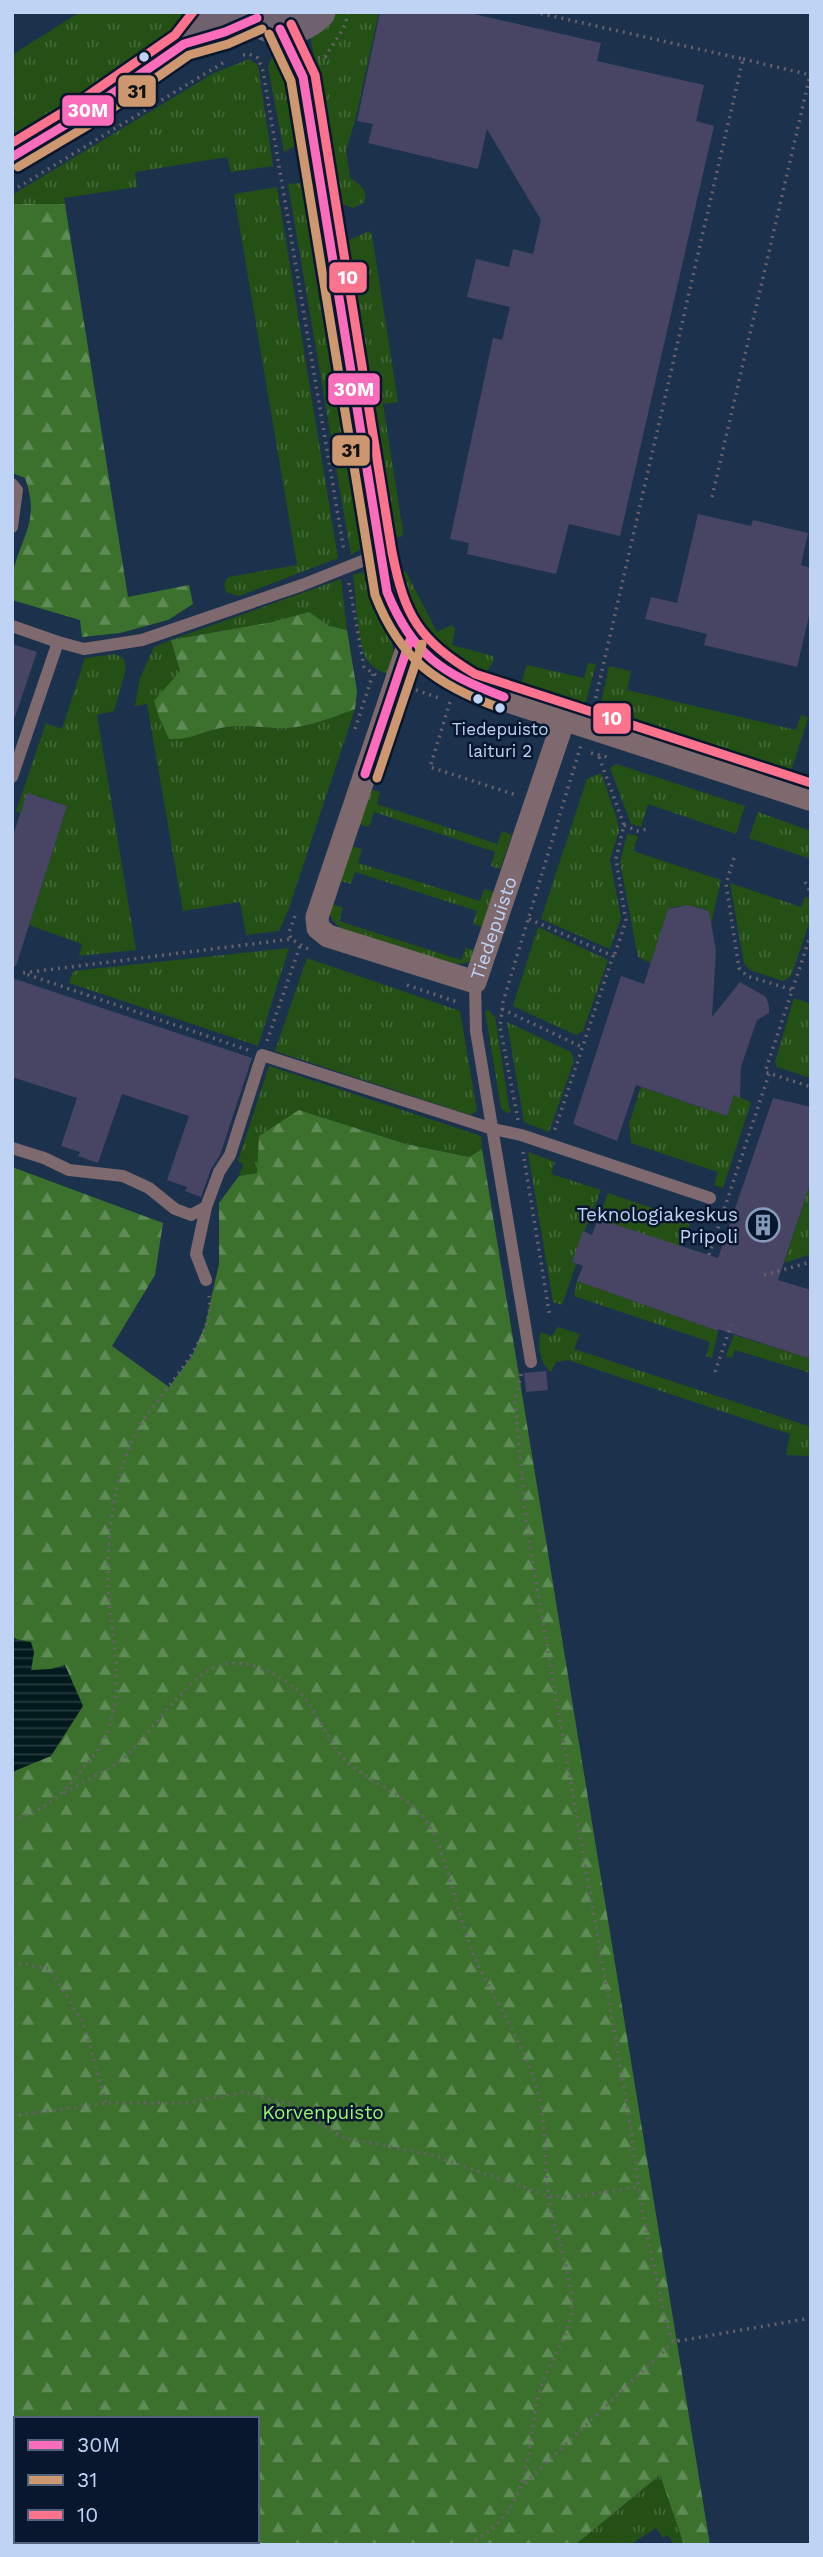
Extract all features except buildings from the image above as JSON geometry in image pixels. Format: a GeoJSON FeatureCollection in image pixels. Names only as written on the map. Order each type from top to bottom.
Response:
{"type":"FeatureCollection","features":[{"type":"Feature","properties":{"kind":"main road"},"geometry":{"type":"LineString","coordinates":[[12,157],[79,116],[184,44],[209,12]]}},
{"type":"Feature","properties":{"kind":"main road"},"geometry":{"type":"LineString","coordinates":[[184,44],[284,19]]}},
{"type":"Feature","properties":{"kind":"street"},"geometry":{"type":"LineString","coordinates":[[284,19],[293,60],[303,77],[387,592],[395,615],[410,640],[436,664],[470,685],[573,732],[811,796]]}},
{"type":"Feature","properties":{"kind":"street","name":"Tiedepuisto"},"geometry":{"type":"LineString","coordinates":[[410,640],[317,917],[318,928],[328,936],[475,993],[536,802],[573,732]]}},
{"type":"Feature","properties":{"kind":"lane"},"geometry":{"type":"LineString","coordinates":[[12,484],[17,490],[12,527]]}},
{"type":"Feature","properties":{"kind":"lane"},"geometry":{"type":"LineString","coordinates":[[12,626],[84,649],[142,640],[380,554]]}},
{"type":"Feature","properties":{"kind":"lane"},"geometry":{"type":"LineString","coordinates":[[12,777],[58,642]]}},
{"type":"Feature","properties":{"kind":"lane"},"geometry":{"type":"LineString","coordinates":[[475,993],[477,1031],[531,1362]]}},
{"type":"Feature","properties":{"kind":"lane"},"geometry":{"type":"LineString","coordinates":[[206,1280],[196,1254],[206,1207],[219,1172],[230,1155],[262,1055],[710,1198]]}},
{"type":"Feature","properties":{"kind":"lane"},"geometry":{"type":"LineString","coordinates":[[12,1148],[44,1158],[69,1170],[124,1176],[149,1188],[175,1209],[191,1215],[206,1207]]}},
{"type":"Feature","properties":{"kind":"path"},"geometry":{"type":"LineString","coordinates":[[534,12],[810,73],[712,497]]}},
{"type":"Feature","properties":{"kind":"path"},"geometry":{"type":"LineString","coordinates":[[12,191],[234,56],[249,54],[258,58],[266,83],[363,667],[373,674],[450,702],[430,767],[536,802]]}},
{"type":"Feature","properties":{"kind":"path"},"geometry":{"type":"LineString","coordinates":[[550,1317],[500,1027],[502,1009],[529,919],[573,732],[619,600],[743,59]]}},
{"type":"Feature","properties":{"kind":"path"},"geometry":{"type":"LineString","coordinates":[[352,739],[373,674]]}},
{"type":"Feature","properties":{"kind":"path"},"geometry":{"type":"LineString","coordinates":[[549,1146],[626,921],[616,859],[624,825],[599,757],[573,732]]}},
{"type":"Feature","properties":{"kind":"path"},"geometry":{"type":"LineString","coordinates":[[599,757],[616,758]]}},
{"type":"Feature","properties":{"kind":"path"},"geometry":{"type":"LineString","coordinates":[[624,825],[637,831],[648,829]]}},
{"type":"Feature","properties":{"kind":"path"},"geometry":{"type":"LineString","coordinates":[[734,858],[726,884],[739,968],[747,976],[793,990]]}},
{"type":"Feature","properties":{"kind":"path"},"geometry":{"type":"LineString","coordinates":[[805,882],[811,893]]}},
{"type":"Feature","properties":{"kind":"path"},"geometry":{"type":"LineString","coordinates":[[297,908],[289,932],[291,939],[313,951]]}},
{"type":"Feature","properties":{"kind":"path"},"geometry":{"type":"LineString","coordinates":[[529,919],[614,956]]}},
{"type":"Feature","properties":{"kind":"path"},"geometry":{"type":"LineString","coordinates":[[811,934],[765,1072],[811,1087]]}},
{"type":"Feature","properties":{"kind":"path"},"geometry":{"type":"LineString","coordinates":[[291,939],[23,973],[262,1055],[300,946]]}},
{"type":"Feature","properties":{"kind":"path"},"geometry":{"type":"LineString","coordinates":[[400,983],[457,1003],[475,993]]}},
{"type":"Feature","properties":{"kind":"path"},"geometry":{"type":"LineString","coordinates":[[502,1009],[582,1047]]}},
{"type":"Feature","properties":{"kind":"path"},"geometry":{"type":"LineString","coordinates":[[709,1255],[769,1074]]}},
{"type":"Feature","properties":{"kind":"path"},"geometry":{"type":"LineString","coordinates":[[764,1275],[811,1262]]}},
{"type":"Feature","properties":{"kind":"path"},"geometry":{"type":"LineString","coordinates":[[64,1793],[100,1747],[112,1720],[118,1691],[107,1574],[112,1508],[131,1443],[152,1408],[190,1360],[211,1311],[206,1280]]}},
{"type":"Feature","properties":{"kind":"path"},"geometry":{"type":"LineString","coordinates":[[715,1372],[731,1325]]}},
{"type":"Feature","properties":{"kind":"path"},"geometry":{"type":"LineString","coordinates":[[528,1340],[515,1402],[527,1530],[626,2098],[639,2187],[666,2322],[677,2342]]}},
{"type":"Feature","properties":{"kind":"path"},"geometry":{"type":"LineString","coordinates":[[12,1820],[40,1809],[126,1756],[190,1685],[220,1664],[242,1663],[266,1669],[303,1696],[341,1756],[359,1771],[403,1798],[426,1820],[439,1848],[470,1947],[524,2050],[537,2089],[548,2196],[572,2291],[570,2320],[541,2384],[523,2484]]}},
{"type":"Feature","properties":{"kind":"path"},"geometry":{"type":"LineString","coordinates":[[12,1962],[50,1969],[84,2024],[106,2103]]}},
{"type":"Feature","properties":{"kind":"path"},"geometry":{"type":"LineString","coordinates":[[12,2116],[106,2103],[186,2103],[243,2092],[289,2104],[344,2138],[429,2154],[548,2196],[572,2197],[639,2187]]}},
{"type":"Feature","properties":{"kind":"path"},"geometry":{"type":"LineString","coordinates":[[470,2545],[496,2525],[523,2484],[677,2342],[811,2318]]}},
{"type":"Feature","properties":{"kind":"green space"},"geometry":{"type":"Polygon","coordinates":[[[80,12],[198,12],[172,52],[12,151],[12,55],[80,12]]]}},
{"type":"Feature","properties":{"kind":"green space"},"geometry":{"type":"Polygon","coordinates":[[[334,12],[379,12],[346,150],[350,178],[365,192],[365,202],[353,208],[342,204],[337,193],[310,35],[334,12]]]}},
{"type":"Feature","properties":{"kind":"green space"},"geometry":{"type":"Polygon","coordinates":[[[274,51],[287,57],[299,139],[295,146],[284,152],[268,67],[274,51]]]}},
{"type":"Feature","properties":{"kind":"green space"},"geometry":{"type":"Polygon","coordinates":[[[249,59],[258,65],[273,166],[231,172],[227,157],[135,172],[137,187],[64,198],[65,204],[12,204],[12,195],[214,73],[249,59]]]}},
{"type":"Feature","properties":{"kind":"green space"},"geometry":{"type":"Polygon","coordinates":[[[301,183],[310,189],[367,538],[363,547],[351,555],[288,184],[301,183]]]}},
{"type":"Feature","properties":{"kind":"green space"},"geometry":{"type":"Polygon","coordinates":[[[277,187],[338,558],[239,596],[226,592],[224,584],[228,577],[297,565],[234,194],[277,187]]]}},
{"type":"Feature","properties":{"kind":"green space"},"geometry":{"type":"Polygon","coordinates":[[[12,204],[65,204],[128,597],[189,585],[193,604],[168,620],[120,633],[82,637],[80,620],[12,600],[12,577],[28,529],[31,507],[25,478],[12,473],[12,204]]]}},
{"type":"Feature","properties":{"kind":"green space"},"geometry":{"type":"Polygon","coordinates":[[[369,231],[372,235],[398,402],[383,404],[403,532],[401,537],[389,537],[344,248],[347,241],[369,231]]]}},
{"type":"Feature","properties":{"kind":"green space"},"geometry":{"type":"Polygon","coordinates":[[[399,569],[406,572],[437,632],[452,625],[455,629],[452,645],[493,656],[494,660],[487,672],[480,674],[440,650],[410,617],[395,576],[399,569]]]}},
{"type":"Feature","properties":{"kind":"green space"},"geometry":{"type":"Polygon","coordinates":[[[365,572],[374,579],[390,633],[394,654],[388,674],[368,661],[363,650],[353,575],[365,572]]]}},
{"type":"Feature","properties":{"kind":"green space"},"geometry":{"type":"Polygon","coordinates":[[[341,579],[347,630],[329,626],[308,613],[171,640],[341,579]]]}},
{"type":"Feature","properties":{"kind":"green space"},"geometry":{"type":"Polygon","coordinates":[[[309,612],[329,626],[347,630],[357,691],[355,709],[295,727],[234,726],[185,738],[169,739],[154,701],[180,671],[171,640],[272,622],[309,612]]]}},
{"type":"Feature","properties":{"kind":"green space"},"geometry":{"type":"Polygon","coordinates":[[[171,640],[181,671],[169,685],[169,738],[185,738],[234,726],[295,727],[355,709],[279,931],[246,935],[240,902],[183,911],[147,704],[135,706],[140,678],[154,647],[171,640]]]}},
{"type":"Feature","properties":{"kind":"green space"},"geometry":{"type":"Polygon","coordinates":[[[116,654],[124,659],[126,669],[114,711],[97,715],[136,950],[79,956],[82,944],[29,925],[67,806],[28,793],[21,813],[16,811],[46,723],[62,729],[85,658],[116,654]]]}},
{"type":"Feature","properties":{"kind":"green space"},"geometry":{"type":"Polygon","coordinates":[[[588,663],[596,664],[585,705],[581,710],[522,689],[521,683],[527,665],[584,678],[588,663]]]}},
{"type":"Feature","properties":{"kind":"green space"},"geometry":{"type":"Polygon","coordinates":[[[609,666],[631,671],[627,690],[796,730],[801,714],[808,718],[792,768],[784,773],[599,712],[609,666]]]}},
{"type":"Feature","properties":{"kind":"green space"},"geometry":{"type":"Polygon","coordinates":[[[616,764],[745,806],[736,834],[648,804],[641,827],[631,824],[610,768],[616,764]]]}},
{"type":"Feature","properties":{"kind":"green space"},"geometry":{"type":"Polygon","coordinates":[[[601,773],[619,831],[610,860],[621,918],[610,949],[541,919],[587,779],[601,773]]]}},
{"type":"Feature","properties":{"kind":"green space"},"geometry":{"type":"Polygon","coordinates":[[[370,789],[380,792],[377,804],[497,844],[502,831],[512,835],[500,869],[491,866],[495,852],[374,812],[369,827],[359,824],[370,789]]]}},
{"type":"Feature","properties":{"kind":"green space"},"geometry":{"type":"Polygon","coordinates":[[[758,812],[811,831],[811,859],[749,838],[758,812]]]}},
{"type":"Feature","properties":{"kind":"green space"},"geometry":{"type":"Polygon","coordinates":[[[627,834],[638,836],[633,851],[721,880],[711,924],[709,911],[704,909],[684,906],[668,909],[651,963],[638,957],[620,862],[627,834]]]}},
{"type":"Feature","properties":{"kind":"green space"},"geometry":{"type":"Polygon","coordinates":[[[352,846],[362,849],[358,863],[480,901],[484,889],[494,892],[483,927],[473,924],[477,911],[355,872],[351,884],[340,881],[352,846]]]}},
{"type":"Feature","properties":{"kind":"green space"},"geometry":{"type":"Polygon","coordinates":[[[730,883],[801,907],[805,897],[811,899],[811,918],[791,976],[783,981],[750,970],[744,963],[730,883]]]}},
{"type":"Feature","properties":{"kind":"green space"},"geometry":{"type":"Polygon","coordinates":[[[332,904],[343,908],[339,921],[461,960],[466,948],[473,950],[473,955],[469,962],[454,965],[347,931],[336,924],[329,913],[332,904]]]}},
{"type":"Feature","properties":{"kind":"green space"},"geometry":{"type":"Polygon","coordinates":[[[538,927],[608,960],[583,1031],[576,1035],[513,1006],[538,927]]]}},
{"type":"Feature","properties":{"kind":"green space"},"geometry":{"type":"Polygon","coordinates":[[[289,948],[258,1046],[69,983],[73,971],[289,948]]]}},
{"type":"Feature","properties":{"kind":"green space"},"geometry":{"type":"Polygon","coordinates":[[[307,958],[460,1011],[477,1111],[470,1115],[275,1051],[307,958]]]}},
{"type":"Feature","properties":{"kind":"green space"},"geometry":{"type":"Polygon","coordinates":[[[794,998],[811,1004],[811,1078],[777,1067],[775,1062],[794,998]]]}},
{"type":"Feature","properties":{"kind":"green space"},"geometry":{"type":"Polygon","coordinates":[[[488,1010],[495,1017],[511,1112],[507,1113],[501,1108],[485,1011],[488,1010]]]}},
{"type":"Feature","properties":{"kind":"green space"},"geometry":{"type":"Polygon","coordinates":[[[507,1022],[571,1052],[574,1061],[549,1132],[524,1122],[507,1022]]]}},
{"type":"Feature","properties":{"kind":"green space"},"geometry":{"type":"Polygon","coordinates":[[[269,1066],[481,1136],[482,1149],[469,1157],[406,1144],[299,1110],[257,1173],[239,1176],[243,1164],[238,1161],[269,1066]]]}},
{"type":"Feature","properties":{"kind":"green space"},"geometry":{"type":"Polygon","coordinates":[[[641,1087],[727,1116],[734,1095],[751,1102],[723,1188],[714,1185],[718,1172],[631,1143],[629,1124],[641,1087]]]}},
{"type":"Feature","properties":{"kind":"green space","name":"Korvenpuisto"},"geometry":{"type":"Polygon","coordinates":[[[299,1110],[406,1144],[469,1157],[482,1149],[710,2545],[684,2545],[660,2475],[575,2545],[12,2545],[12,1773],[16,1771],[51,1669],[31,1671],[34,1652],[12,1636],[12,1167],[163,1223],[155,1275],[112,1346],[169,1387],[192,1356],[205,1326],[219,1264],[219,1203],[239,1176],[257,1173],[259,1136],[299,1110]]]}},
{"type":"Feature","properties":{"kind":"green space"},"geometry":{"type":"Polygon","coordinates":[[[528,1152],[555,1162],[551,1174],[601,1190],[572,1262],[576,1264],[562,1305],[553,1302],[528,1152]]]}},
{"type":"Feature","properties":{"kind":"green space"},"geometry":{"type":"Polygon","coordinates":[[[811,1181],[811,1254],[784,1263],[811,1181]]]}},
{"type":"Feature","properties":{"kind":"green space"},"geometry":{"type":"Polygon","coordinates":[[[608,1193],[691,1221],[682,1247],[598,1219],[608,1193]]]}},
{"type":"Feature","properties":{"kind":"green space"},"geometry":{"type":"Polygon","coordinates":[[[577,1281],[718,1331],[712,1358],[706,1356],[710,1342],[574,1296],[577,1281]]]}},
{"type":"Feature","properties":{"kind":"green space"},"geometry":{"type":"Polygon","coordinates":[[[558,1327],[580,1334],[574,1349],[811,1427],[811,1456],[786,1455],[790,1434],[568,1360],[556,1362],[551,1372],[542,1359],[540,1337],[541,1332],[552,1336],[558,1327]]]}},
{"type":"Feature","properties":{"kind":"green space"},"geometry":{"type":"Polygon","coordinates":[[[734,1335],[811,1359],[811,1373],[735,1350],[732,1358],[726,1356],[734,1335]]]}},
{"type":"Feature","properties":{"kind":"green space"},"geometry":{"type":"Polygon","coordinates":[[[660,2475],[684,2545],[674,2545],[668,2535],[663,2538],[656,2528],[630,2545],[575,2545],[660,2475]]]}},
{"type":"Feature","properties":{"kind":"shaded area"},"geometry":{"type":"Polygon","coordinates":[[[12,1636],[31,1642],[34,1652],[31,1670],[65,1665],[83,1706],[51,1756],[12,1772],[12,1636]]]}},
{"type":"Feature","properties":{"kind":"transit line","name":"10"},"geometry":{"type":"LineString","coordinates":[[12,143],[73,106],[175,35],[193,12]]}},
{"type":"Feature","properties":{"kind":"transit line","name":"30M"},"geometry":{"type":"LineString","coordinates":[[12,157],[80,116],[184,44],[225,32],[257,18]]}},
{"type":"Feature","properties":{"kind":"transit line","name":"10"},"geometry":{"type":"LineString","coordinates":[[291,24],[315,75],[392,552],[402,594],[417,624],[440,649],[475,674],[811,783]]}},
{"type":"Feature","properties":{"kind":"transit line","name":"31"},"geometry":{"type":"LineString","coordinates":[[18,167],[87,126],[189,55],[228,44],[262,29]]}},
{"type":"Feature","properties":{"kind":"transit line","name":"30M"},"geometry":{"type":"LineString","coordinates":[[280,29],[303,77],[387,592],[407,631],[432,659],[463,680],[504,697]]}},
{"type":"Feature","properties":{"kind":"transit line","name":"31"},"geometry":{"type":"LineString","coordinates":[[269,34],[291,81],[375,595],[396,637],[423,667],[457,690],[500,708]]}},
{"type":"Feature","properties":{"kind":"transit line","name":"30M"},"geometry":{"type":"LineString","coordinates":[[365,774],[410,640]]}},
{"type":"Feature","properties":{"kind":"transit line","name":"31"},"geometry":{"type":"LineString","coordinates":[[377,778],[422,644]]}},
{"type":"Feature","properties":{"kind":"place","name":"Tiedepuisto laituri 2"},"geometry":{"type":"Point","coordinates":[500,708]}},
{"type":"Feature","properties":{"kind":"place","name":"Teknologiakeskus Pripoli"},"geometry":{"type":"Point","coordinates":[763,1225]}}]}
